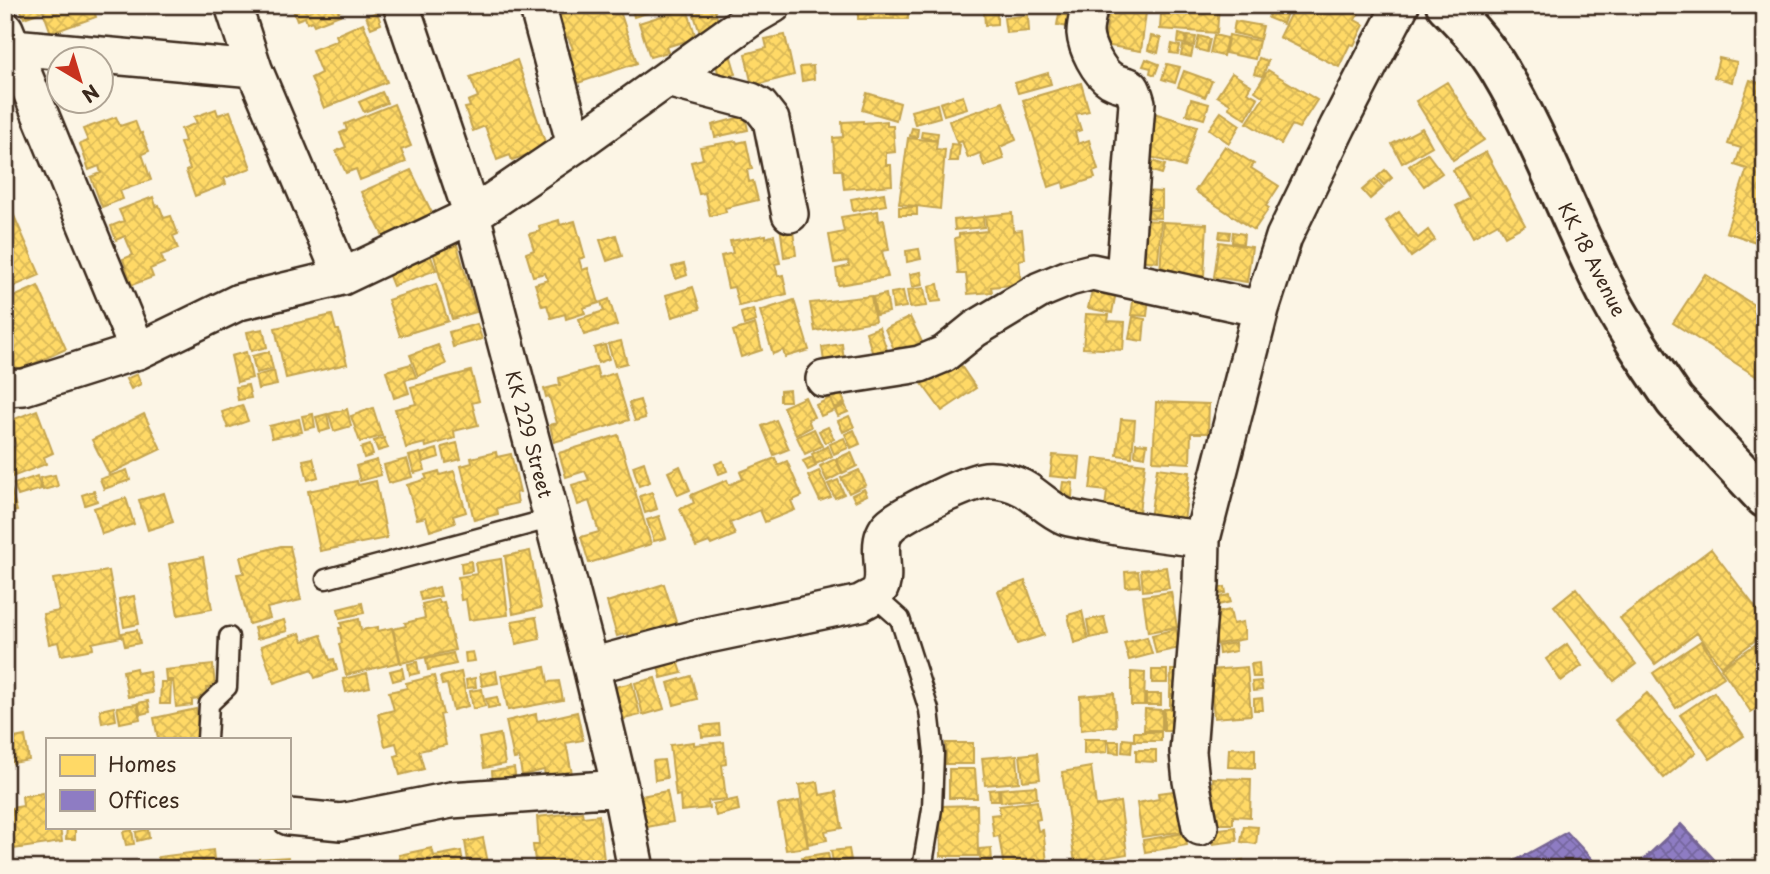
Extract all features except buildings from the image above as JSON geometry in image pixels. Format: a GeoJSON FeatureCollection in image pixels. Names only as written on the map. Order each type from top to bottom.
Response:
{"type":"FeatureCollection","features":[{"type":"Feature","properties":{"kind":"main road","name":"KK 18 Avenue"},"geometry":{"type":"LineString","coordinates":[[1446,5],[1484,47],[1500,70],[1603,286],[1664,385],[1675,401],[1765,498]]}},
{"type":"Feature","properties":{"kind":"street"},"geometry":{"type":"LineString","coordinates":[[233,5],[254,69],[342,277]]}},
{"type":"Feature","properties":{"kind":"street","name":"KK 229 Street"},"geometry":{"type":"LineString","coordinates":[[401,5],[472,215],[590,666],[620,788],[636,869]]}},
{"type":"Feature","properties":{"kind":"street"},"geometry":{"type":"LineString","coordinates":[[537,5],[575,145]]}},
{"type":"Feature","properties":{"kind":"street"},"geometry":{"type":"LineString","coordinates":[[5,388],[24,387],[138,351],[239,302],[342,277],[472,215],[772,5]]}},
{"type":"Feature","properties":{"kind":"street"},"geometry":{"type":"LineString","coordinates":[[1090,5],[1085,33],[1095,63],[1111,80],[1126,83],[1133,88],[1137,103],[1124,278]]}},
{"type":"Feature","properties":{"kind":"street"},"geometry":{"type":"LineString","coordinates":[[1200,827],[1188,752],[1202,539],[1261,309],[1284,237],[1401,5]]}},
{"type":"Feature","properties":{"kind":"street"},"geometry":{"type":"LineString","coordinates":[[138,351],[8,40],[254,69]]}},
{"type":"Feature","properties":{"kind":"street"},"geometry":{"type":"LineString","coordinates":[[667,79],[751,101],[760,106],[771,120],[790,214]]}},
{"type":"Feature","properties":{"kind":"street"},"geometry":{"type":"LineString","coordinates":[[824,379],[920,364],[944,354],[975,329],[1040,290],[1092,272],[1261,309]]}},
{"type":"Feature","properties":{"kind":"street"},"geometry":{"type":"LineString","coordinates":[[590,666],[704,636],[861,603],[874,596],[883,581],[881,545],[891,523],[938,498],[985,480],[1004,481],[1026,490],[1067,517],[1143,533],[1202,539]]}},
{"type":"Feature","properties":{"kind":"street"},"geometry":{"type":"LineString","coordinates":[[290,817],[341,822],[451,800],[620,788]]}},
{"type":"Feature","properties":{"kind":"lane"},"geometry":{"type":"LineString","coordinates":[[326,579],[553,519]]}},
{"type":"Feature","properties":{"kind":"lane"},"geometry":{"type":"LineString","coordinates":[[874,596],[900,619],[929,710],[934,753],[932,809],[922,869]]}},
{"type":"Feature","properties":{"kind":"lane"},"geometry":{"type":"LineString","coordinates":[[207,738],[209,704],[227,687],[229,637]]}}]}
